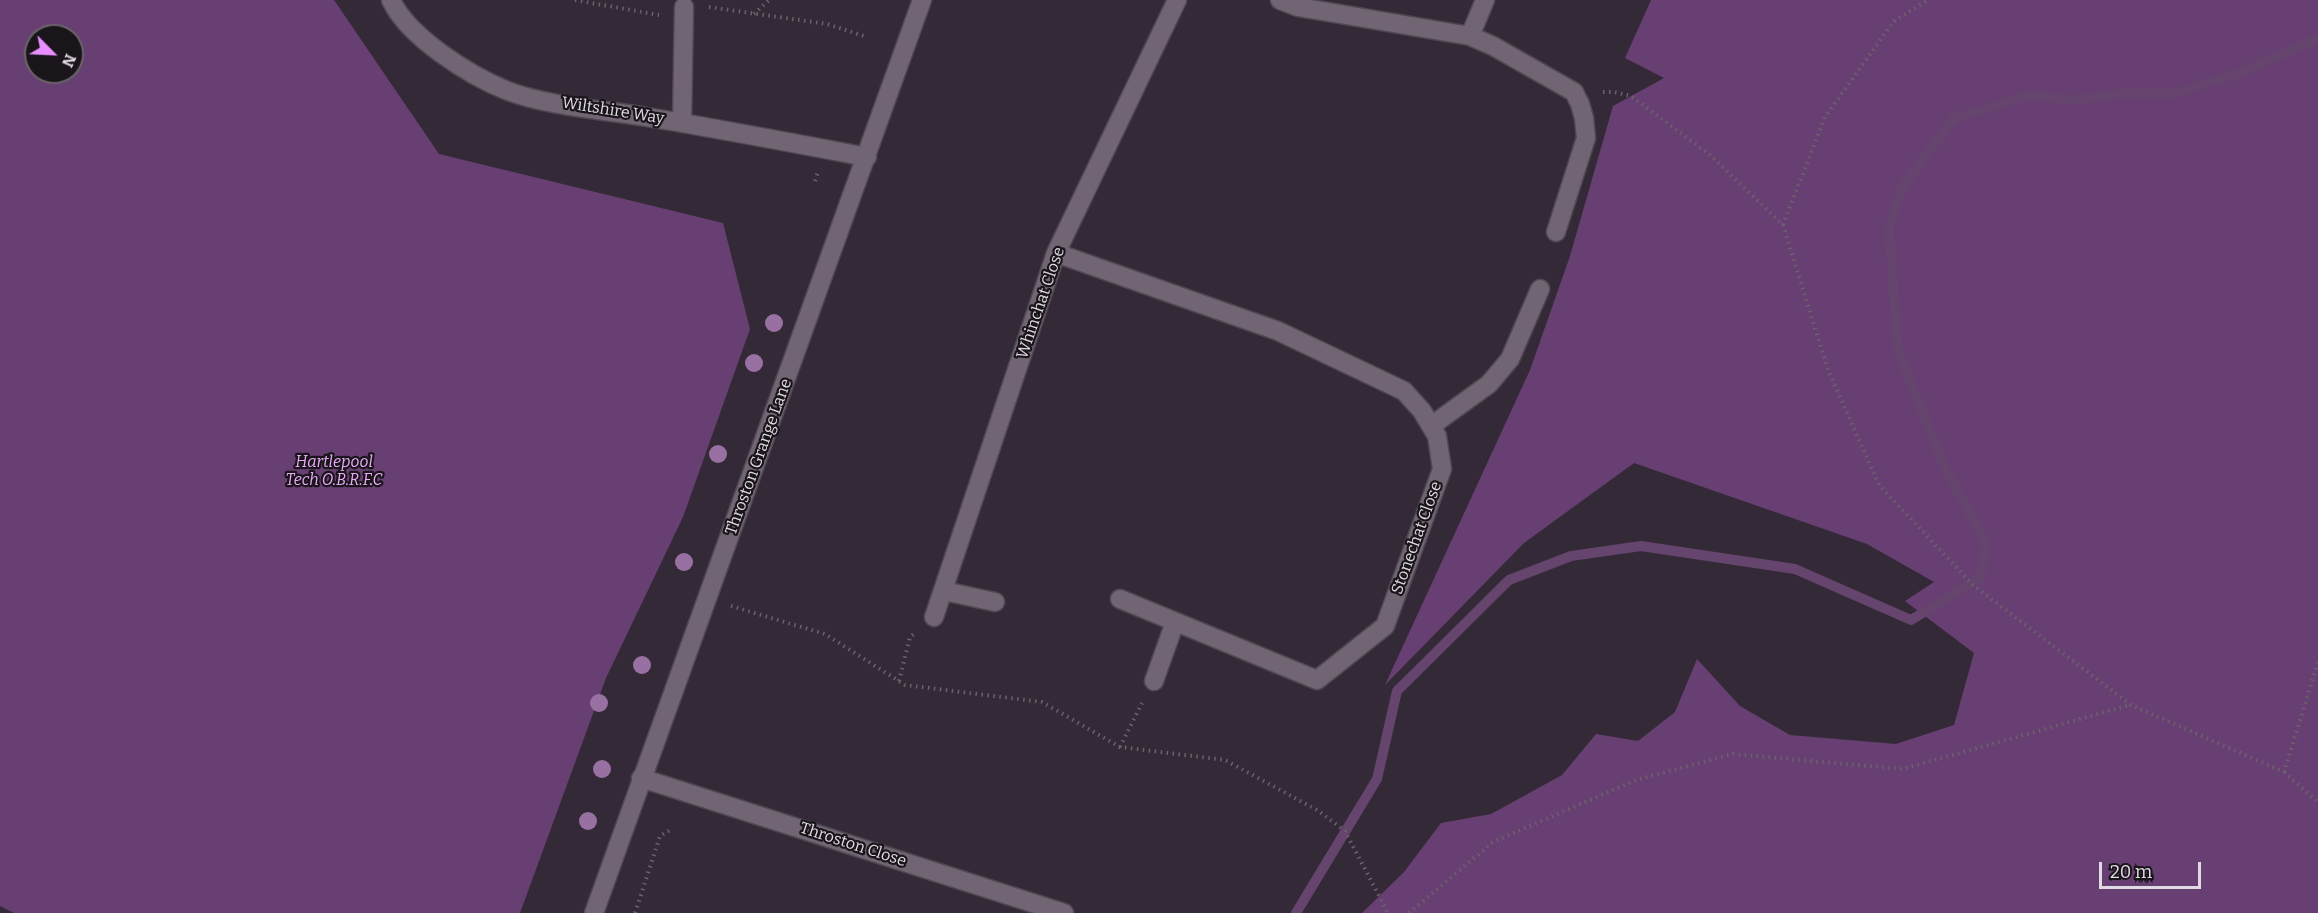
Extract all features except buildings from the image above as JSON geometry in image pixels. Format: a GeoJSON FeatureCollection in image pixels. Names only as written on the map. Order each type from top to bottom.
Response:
{"type":"FeatureCollection","features":[{"type":"Feature","properties":{"kind":"street","name":"Wiltshire Way"},"geometry":{"type":"LineString","coordinates":[[391,0],[394,7],[423,39],[478,78],[510,92],[536,99],[867,157]]}},
{"type":"Feature","properties":{"kind":"street","name":"Throston Grange Lane"},"geometry":{"type":"LineString","coordinates":[[594,913],[922,0]]}},
{"type":"Feature","properties":{"kind":"street","name":"Whinchat Close"},"geometry":{"type":"LineString","coordinates":[[934,617],[1056,253],[1177,0]]}},
{"type":"Feature","properties":{"kind":"street"},"geometry":{"type":"LineString","coordinates":[[1280,0],[1298,7],[1470,36],[1493,46],[1574,92],[1584,118],[1586,138],[1556,231]]}},
{"type":"Feature","properties":{"kind":"street"},"geometry":{"type":"LineString","coordinates":[[1470,36],[1485,0]]}},
{"type":"Feature","properties":{"kind":"street"},"geometry":{"type":"LineString","coordinates":[[682,123],[683,13]]}},
{"type":"Feature","properties":{"kind":"street","name":"Stonechat Close"},"geometry":{"type":"LineString","coordinates":[[1056,253],[1278,330],[1404,391],[1422,411],[1437,436],[1442,469],[1385,626],[1317,680],[1120,599]]}},
{"type":"Feature","properties":{"kind":"street"},"geometry":{"type":"LineString","coordinates":[[1431,426],[1489,384],[1510,358],[1540,289]]}},
{"type":"Feature","properties":{"kind":"street"},"geometry":{"type":"LineString","coordinates":[[944,591],[995,602]]}},
{"type":"Feature","properties":{"kind":"street"},"geometry":{"type":"LineString","coordinates":[[1154,681],[1175,622]]}},
{"type":"Feature","properties":{"kind":"street","name":"Throston Close"},"geometry":{"type":"LineString","coordinates":[[641,778],[1064,913]]}},
{"type":"Feature","properties":{"kind":"path"},"geometry":{"type":"LineString","coordinates":[[575,0],[683,13]]}},
{"type":"Feature","properties":{"kind":"path"},"geometry":{"type":"LineString","coordinates":[[754,14],[769,0]]}},
{"type":"Feature","properties":{"kind":"path"},"geometry":{"type":"LineString","coordinates":[[1783,225],[1825,117],[1894,21],[1928,0]]}},
{"type":"Feature","properties":{"kind":"path"},"geometry":{"type":"LineString","coordinates":[[708,7],[827,24],[867,37]]}},
{"type":"Feature","properties":{"kind":"path"},"geometry":{"type":"LineString","coordinates":[[1574,92],[1614,92],[1631,96],[1710,155],[1783,225],[1828,370],[1879,485],[1973,585],[2131,705],[2284,772],[2318,802]]}},
{"type":"Feature","properties":{"kind":"path"},"geometry":{"type":"LineString","coordinates":[[708,598],[825,634],[905,685],[1042,702],[1120,747],[1225,760],[1317,810],[1345,831],[1388,913]]}},
{"type":"Feature","properties":{"kind":"path"},"geometry":{"type":"LineString","coordinates":[[899,681],[910,637],[934,617]]}},
{"type":"Feature","properties":{"kind":"path"},"geometry":{"type":"LineString","coordinates":[[2284,772],[2318,662]]}},
{"type":"Feature","properties":{"kind":"path"},"geometry":{"type":"LineString","coordinates":[[1120,747],[1154,681]]}},
{"type":"Feature","properties":{"kind":"path"},"geometry":{"type":"LineString","coordinates":[[1409,913],[1494,842],[1636,780],[1733,754],[1903,769],[2131,705]]}},
{"type":"Feature","properties":{"kind":"path"},"geometry":{"type":"LineString","coordinates":[[635,913],[660,836],[672,829]]}},
{"type":"Feature","properties":{"kind":"green space","name":"Hartlepool Tech O.B.R.F.C"},"geometry":{"type":"Polygon","coordinates":[[[0,0],[334,0],[439,154],[723,223],[750,329],[683,517],[606,678],[520,913],[14,913],[0,906],[0,0]]]}},
{"type":"Feature","properties":{"kind":"green space"},"geometry":{"type":"Polygon","coordinates":[[[1651,0],[2318,0],[2318,913],[1362,913],[1404,872],[1441,823],[1491,814],[1562,775],[1596,734],[1638,741],[1675,712],[1697,659],[1740,706],[1790,735],[1896,744],[1954,725],[1974,653],[1905,601],[1934,582],[1867,544],[1634,463],[1524,543],[1385,685],[1530,370],[1570,256],[1613,106],[1664,78],[1625,58],[1651,0]]]}},
{"type":"Feature","properties":{"kind":"waterway"},"geometry":{"type":"LineString","coordinates":[[1296,913],[1377,779],[1397,691],[1509,580],[1571,556],[1641,546],[1795,569],[1911,620],[1980,578],[1986,543],[1946,470],[1898,350],[1889,229],[1902,188],[1953,119],[2029,95],[2071,100],[2125,93],[2173,94],[2242,72],[2318,38]]}}]}
